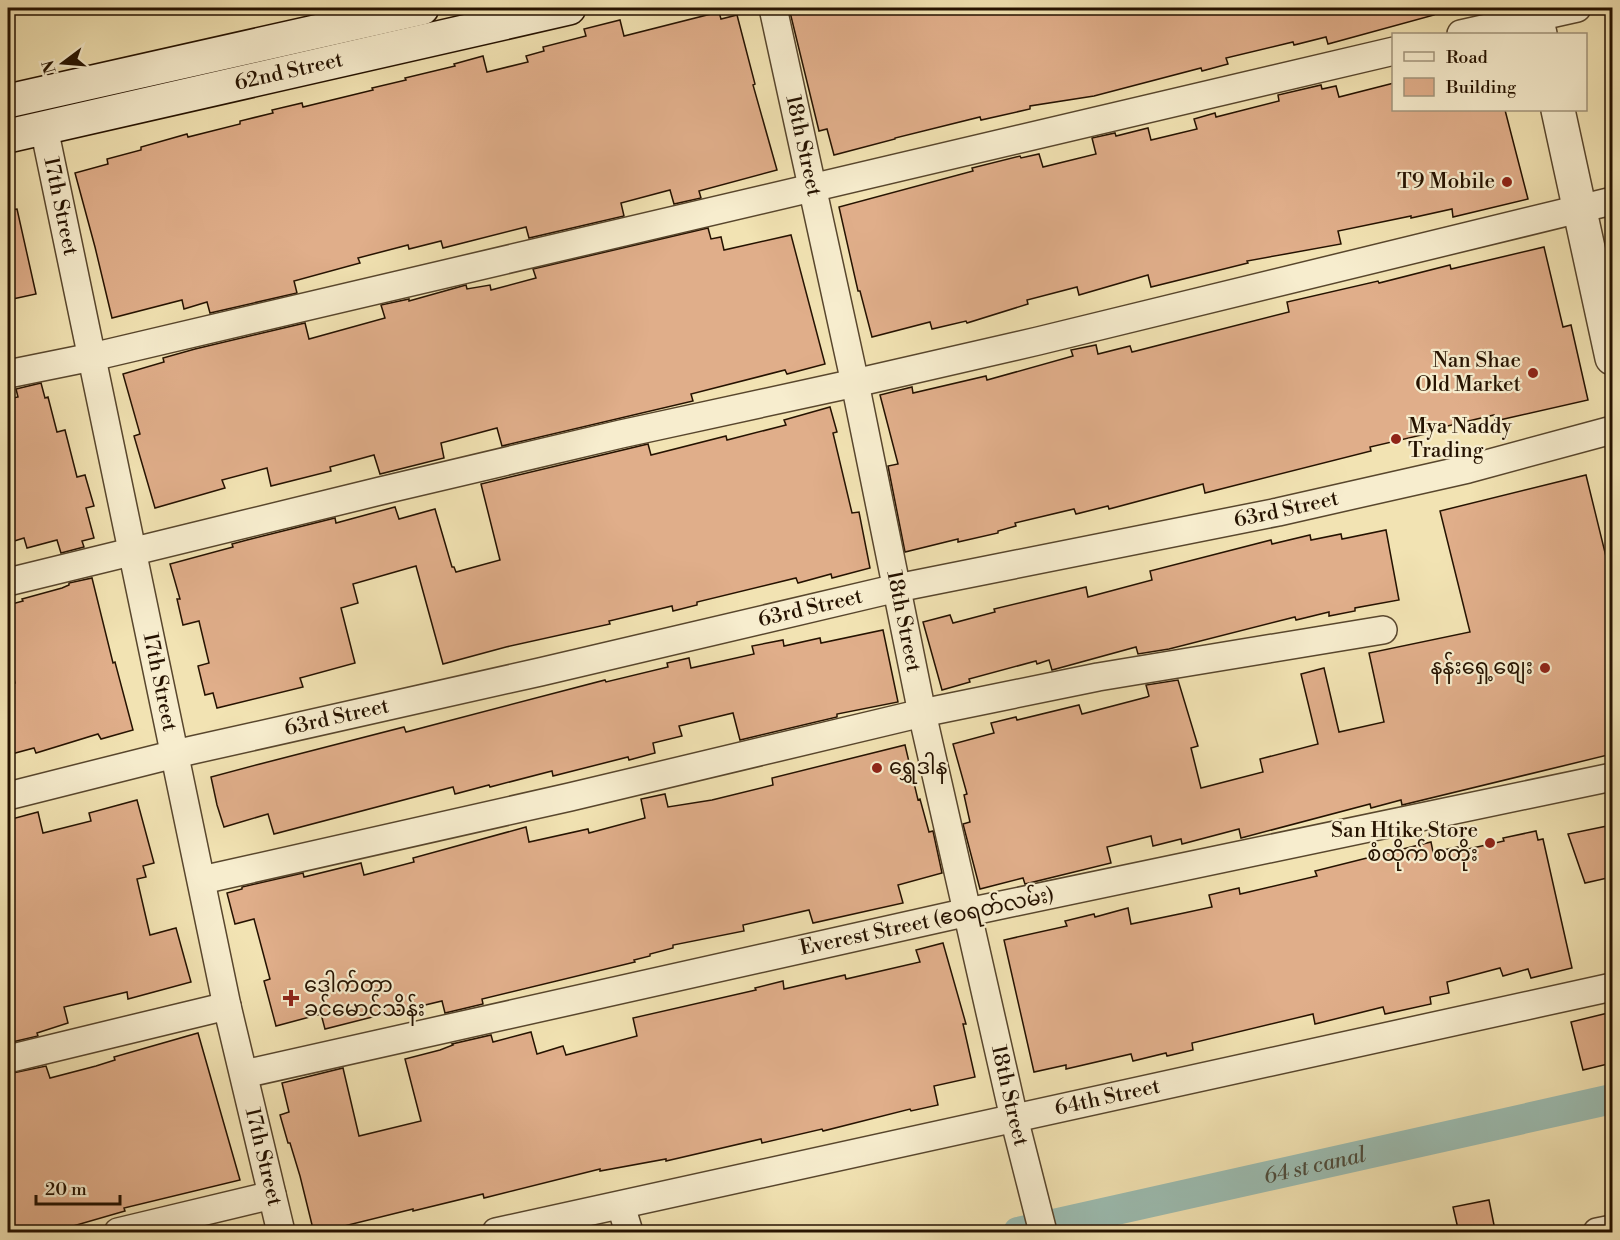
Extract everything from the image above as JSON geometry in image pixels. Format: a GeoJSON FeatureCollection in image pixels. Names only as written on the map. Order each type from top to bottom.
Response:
{"type":"FeatureCollection","features":[{"type":"Feature","properties":{"kind":"main road","name":"62nd Street"},"geometry":{"type":"LineString","coordinates":[[8,100],[422,8]]}},
{"type":"Feature","properties":{"kind":"main road","name":"62nd Street"},"geometry":{"type":"LineString","coordinates":[[8,136],[555,9]]}},
{"type":"Feature","properties":{"kind":"main road"},"geometry":{"type":"LineString","coordinates":[[1558,111],[1612,358]]}},
{"type":"Feature","properties":{"kind":"street","name":"18th Street"},"geometry":{"type":"LineString","coordinates":[[773,8],[855,383],[922,713],[1014,1118],[1041,1222]]}},
{"type":"Feature","properties":{"kind":"street"},"geometry":{"type":"LineString","coordinates":[[1466,33],[1537,20],[1577,8]]}},
{"type":"Feature","properties":{"kind":"street"},"geometry":{"type":"LineString","coordinates":[[8,374],[92,357],[1392,51]]}},
{"type":"Feature","properties":{"kind":"street","name":"17th Street"},"geometry":{"type":"LineString","coordinates":[[44,128],[227,1006],[281,1233]]}},
{"type":"Feature","properties":{"kind":"street"},"geometry":{"type":"LineString","coordinates":[[8,582],[368,494],[1049,338],[1612,201]]}},
{"type":"Feature","properties":{"kind":"street","name":"63rd Street"},"geometry":{"type":"LineString","coordinates":[[8,796],[175,754],[540,672],[897,588],[1278,512],[1468,469],[1612,430]]}},
{"type":"Feature","properties":{"kind":"street"},"geometry":{"type":"LineString","coordinates":[[202,880],[558,800],[922,713],[1098,677],[1383,630]]}},
{"type":"Feature","properties":{"kind":"street","name":"Everest Street (ဧ၀ရတ်လမ်း)"},"geometry":{"type":"LineString","coordinates":[[244,1074],[968,912],[1612,777]]}},
{"type":"Feature","properties":{"kind":"street","name":"64th Street"},"geometry":{"type":"LineString","coordinates":[[496,1233],[1612,987]]}},
{"type":"Feature","properties":{"kind":"street"},"geometry":{"type":"LineString","coordinates":[[8,1059],[227,1006]]}},
{"type":"Feature","properties":{"kind":"street"},"geometry":{"type":"LineString","coordinates":[[118,1233],[272,1194]]}},
{"type":"Feature","properties":{"kind":"street"},"geometry":{"type":"LineString","coordinates":[[621,1206],[628,1233]]}},
{"type":"Feature","properties":{"kind":"street"},"geometry":{"type":"LineString","coordinates":[[1597,1233],[1612,1229]]}},
{"type":"Feature","properties":{"kind":"building"},"geometry":{"type":"Polygon","coordinates":[[[789,8],[1433,8],[1434,15],[1328,44],[1326,37],[1294,45],[1293,42],[1226,58],[1228,64],[1202,71],[1201,68],[1094,96],[1030,106],[1030,109],[981,120],[980,117],[834,155],[827,129],[819,131],[789,8]]]}},
{"type":"Feature","properties":{"kind":"building"},"geometry":{"type":"Polygon","coordinates":[[[719,12],[721,19],[737,15],[755,84],[753,85],[777,170],[699,191],[701,198],[674,204],[670,190],[621,203],[624,216],[529,238],[526,227],[443,248],[441,241],[409,249],[408,245],[358,258],[360,263],[294,281],[297,293],[210,313],[207,302],[184,309],[182,300],[112,318],[75,173],[108,164],[107,159],[141,150],[141,147],[187,134],[188,137],[240,124],[240,121],[273,113],[272,110],[302,103],[303,107],[373,90],[372,88],[455,66],[454,64],[483,56],[487,72],[528,62],[526,56],[544,51],[543,47],[586,36],[584,29],[620,20],[624,36],[719,12]]]}},
{"type":"Feature","properties":{"kind":"building"},"geometry":{"type":"Polygon","coordinates":[[[1392,84],[1392,111],[1505,111],[1528,199],[1453,217],[1452,209],[1338,231],[1341,244],[1247,261],[1248,263],[1151,287],[1148,275],[1079,295],[1077,287],[1027,300],[1028,304],[967,323],[966,321],[932,329],[930,322],[872,337],[860,291],[858,291],[839,207],[1020,156],[1021,158],[1039,154],[1043,167],[1096,154],[1092,138],[1115,133],[1116,136],[1148,128],[1151,140],[1197,129],[1194,119],[1215,113],[1216,117],[1279,101],[1278,95],[1321,85],[1322,89],[1336,86],[1339,97],[1392,84]]]}},
{"type":"Feature","properties":{"kind":"building"},"geometry":{"type":"Polygon","coordinates":[[[17,209],[36,294],[8,300],[8,210],[17,209]]]}},
{"type":"Feature","properties":{"kind":"building"},"geometry":{"type":"Polygon","coordinates":[[[708,228],[711,239],[721,237],[724,250],[791,235],[825,364],[787,374],[785,370],[691,394],[693,401],[502,446],[497,428],[441,443],[444,458],[380,474],[374,455],[330,467],[331,471],[271,486],[267,468],[222,480],[225,488],[155,508],[134,436],[140,434],[123,374],[164,362],[163,358],[195,349],[305,323],[309,339],[385,318],[381,305],[409,299],[409,301],[466,285],[467,289],[490,285],[491,290],[536,278],[533,269],[708,228]]]}},
{"type":"Feature","properties":{"kind":"building"},"geometry":{"type":"Polygon","coordinates":[[[1544,247],[1563,327],[1571,325],[1588,400],[1495,421],[1494,415],[1426,431],[1426,434],[1370,447],[1371,451],[1205,493],[1203,484],[1109,509],[1108,506],[1076,514],[1074,509],[1015,523],[1016,526],[998,531],[998,533],[958,542],[958,539],[905,552],[888,466],[898,464],[880,395],[912,387],[913,393],[986,376],[987,380],[1073,356],[1071,350],[1096,345],[1098,354],[1130,346],[1132,352],[1289,312],[1287,302],[1378,281],[1379,283],[1450,265],[1451,269],[1544,247]]]}},
{"type":"Feature","properties":{"kind":"building"},"geometry":{"type":"Polygon","coordinates":[[[41,383],[45,398],[48,397],[57,432],[65,430],[77,477],[85,475],[94,506],[86,508],[94,538],[82,541],[84,547],[61,553],[57,540],[27,548],[24,538],[8,543],[8,399],[18,397],[16,389],[41,383]]]}},
{"type":"Feature","properties":{"kind":"building"},"geometry":{"type":"Polygon","coordinates":[[[830,407],[837,432],[833,433],[852,513],[859,512],[870,568],[832,578],[831,574],[798,583],[796,578],[697,602],[697,605],[673,611],[672,606],[609,621],[610,624],[506,647],[443,664],[416,566],[353,584],[358,603],[341,608],[355,663],[300,678],[303,687],[217,708],[213,693],[205,695],[198,666],[209,663],[199,621],[183,625],[177,599],[180,599],[170,564],[233,547],[232,544],[247,540],[335,518],[336,523],[395,507],[399,519],[435,509],[452,567],[456,572],[500,560],[481,484],[648,444],[651,455],[726,436],[727,440],[786,425],[784,420],[830,407]]]}},
{"type":"Feature","properties":{"kind":"building"},"geometry":{"type":"Polygon","coordinates":[[[1586,475],[1612,581],[1612,754],[1402,805],[1401,800],[1371,808],[1370,804],[1241,838],[1239,829],[1182,844],[1181,839],[1153,846],[1151,836],[1107,847],[1111,863],[1025,884],[1023,878],[980,889],[963,824],[970,822],[964,795],[967,794],[953,744],[994,733],[991,723],[1016,717],[1017,720],[1079,705],[1082,714],[1147,697],[1149,696],[1146,685],[1178,680],[1198,746],[1191,748],[1201,788],[1263,772],[1260,759],[1318,744],[1301,674],[1324,668],[1339,732],[1384,722],[1369,653],[1470,632],[1440,511],[1586,475]]]}},
{"type":"Feature","properties":{"kind":"building"},"geometry":{"type":"Polygon","coordinates":[[[1386,530],[1399,600],[1355,608],[1355,611],[1329,616],[1329,612],[1296,620],[1295,617],[1169,649],[1138,654],[1136,647],[1052,670],[1049,660],[1037,664],[1036,661],[969,679],[970,682],[942,690],[923,622],[950,615],[953,623],[995,612],[994,609],[1086,587],[1088,597],[1152,580],[1150,571],[1271,540],[1272,544],[1310,535],[1311,540],[1341,534],[1342,539],[1386,530]]]}},
{"type":"Feature","properties":{"kind":"building"},"geometry":{"type":"Polygon","coordinates":[[[92,578],[113,663],[115,662],[133,730],[101,739],[98,734],[36,753],[34,748],[8,755],[8,685],[15,683],[8,654],[8,605],[62,588],[69,583],[92,578]]]}},
{"type":"Feature","properties":{"kind":"building"},"geometry":{"type":"Polygon","coordinates":[[[883,630],[898,702],[837,714],[837,717],[740,740],[733,713],[679,726],[682,736],[653,743],[655,753],[629,760],[628,757],[553,776],[552,771],[455,794],[453,787],[274,834],[268,814],[224,827],[217,805],[211,777],[260,764],[404,727],[406,732],[605,680],[606,682],[668,667],[667,663],[689,658],[691,668],[754,654],[752,646],[783,640],[784,646],[820,638],[821,643],[883,630]]]}},
{"type":"Feature","properties":{"kind":"building"},"geometry":{"type":"Polygon","coordinates":[[[905,745],[918,800],[920,799],[929,832],[933,831],[942,873],[898,885],[903,903],[813,923],[809,910],[743,925],[744,931],[673,945],[673,948],[650,954],[650,956],[634,960],[635,962],[482,999],[483,1004],[445,1013],[442,1001],[325,1029],[321,1014],[276,1026],[264,981],[270,979],[254,919],[235,924],[227,893],[242,889],[242,887],[303,873],[304,877],[361,863],[364,875],[414,862],[413,858],[526,827],[529,842],[588,829],[589,833],[645,818],[641,799],[665,794],[668,807],[712,800],[773,785],[772,778],[905,745]]]}},
{"type":"Feature","properties":{"kind":"building"},"geometry":{"type":"Polygon","coordinates":[[[137,800],[154,863],[143,866],[146,877],[137,879],[150,935],[176,928],[191,982],[128,999],[127,992],[64,1007],[68,1023],[37,1033],[38,1036],[8,1043],[8,959],[14,957],[8,930],[8,820],[38,812],[43,833],[91,821],[89,813],[137,800]]]}},
{"type":"Feature","properties":{"kind":"building"},"geometry":{"type":"Polygon","coordinates":[[[1612,825],[1612,877],[1585,883],[1568,834],[1612,825]]]}},
{"type":"Feature","properties":{"kind":"building"},"geometry":{"type":"Polygon","coordinates":[[[1536,831],[1538,840],[1543,839],[1572,968],[1531,978],[1528,969],[1503,976],[1500,968],[1447,982],[1449,993],[1430,997],[1431,1004],[1385,1014],[1383,1007],[1315,1024],[1313,1014],[1192,1043],[1193,1050],[1167,1056],[1166,1053],[1133,1061],[1131,1054],[1066,1069],[1066,1065],[1034,1072],[1004,940],[1067,926],[1065,921],[1094,914],[1095,917],[1128,908],[1131,924],[1212,907],[1209,895],[1239,888],[1240,894],[1317,876],[1315,871],[1431,842],[1433,852],[1458,847],[1459,851],[1536,831]]]}},
{"type":"Feature","properties":{"kind":"building"},"geometry":{"type":"Polygon","coordinates":[[[943,943],[966,1024],[963,1024],[975,1077],[934,1086],[938,1105],[911,1111],[910,1109],[823,1131],[822,1129],[762,1143],[761,1139],[666,1161],[666,1159],[600,1171],[600,1169],[484,1198],[483,1194],[413,1211],[413,1209],[344,1226],[346,1233],[314,1233],[300,1176],[280,1115],[289,1112],[282,1083],[343,1068],[359,1136],[421,1121],[405,1059],[440,1050],[452,1044],[491,1035],[493,1042],[531,1032],[537,1054],[563,1046],[566,1055],[637,1036],[633,1018],[756,990],[755,988],[783,981],[784,989],[845,975],[846,979],[920,962],[916,950],[943,943]]]}},
{"type":"Feature","properties":{"kind":"building"},"geometry":{"type":"Polygon","coordinates":[[[1612,1012],[1612,1063],[1583,1070],[1571,1022],[1612,1012]]]}},
{"type":"Feature","properties":{"kind":"building"},"geometry":{"type":"Polygon","coordinates":[[[198,1033],[240,1180],[124,1208],[125,1211],[49,1233],[8,1233],[8,1190],[13,1189],[8,1171],[8,1074],[46,1066],[50,1078],[96,1066],[115,1060],[114,1057],[198,1033]]]}},
{"type":"Feature","properties":{"kind":"building"},"geometry":{"type":"Polygon","coordinates":[[[1489,1200],[1495,1230],[1483,1233],[1459,1233],[1453,1207],[1489,1200]]]}},
{"type":"Feature","properties":{"kind":"waterway","name":"64 st canal"},"geometry":{"type":"LineString","coordinates":[[1018,1232],[1612,1099]]}},
{"type":"Feature","properties":{"kind":"place","name":"T9 Mobile"},"geometry":{"type":"Point","coordinates":[1507,182]}},
{"type":"Feature","properties":{"kind":"place","name":"Nan Shae Old Market"},"geometry":{"type":"Point","coordinates":[1533,373]}},
{"type":"Feature","properties":{"kind":"place","name":"Mya Naddy Trading"},"geometry":{"type":"Point","coordinates":[1396,439]}},
{"type":"Feature","properties":{"kind":"place","name":"နန်းရှေ့စျေး"},"geometry":{"type":"Point","coordinates":[1545,668]}},
{"type":"Feature","properties":{"kind":"place","name":"ရွှေဒါန"},"geometry":{"type":"Point","coordinates":[877,768]}},
{"type":"Feature","properties":{"kind":"place","name":"San Htike Store စံထိုက် စတိုး"},"geometry":{"type":"Point","coordinates":[1490,843]}},
{"type":"Feature","properties":{"kind":"place","name":"ဒေါက်တာ ခင်မောင်သိန်း"},"geometry":{"type":"Point","coordinates":[291,998]}}]}
